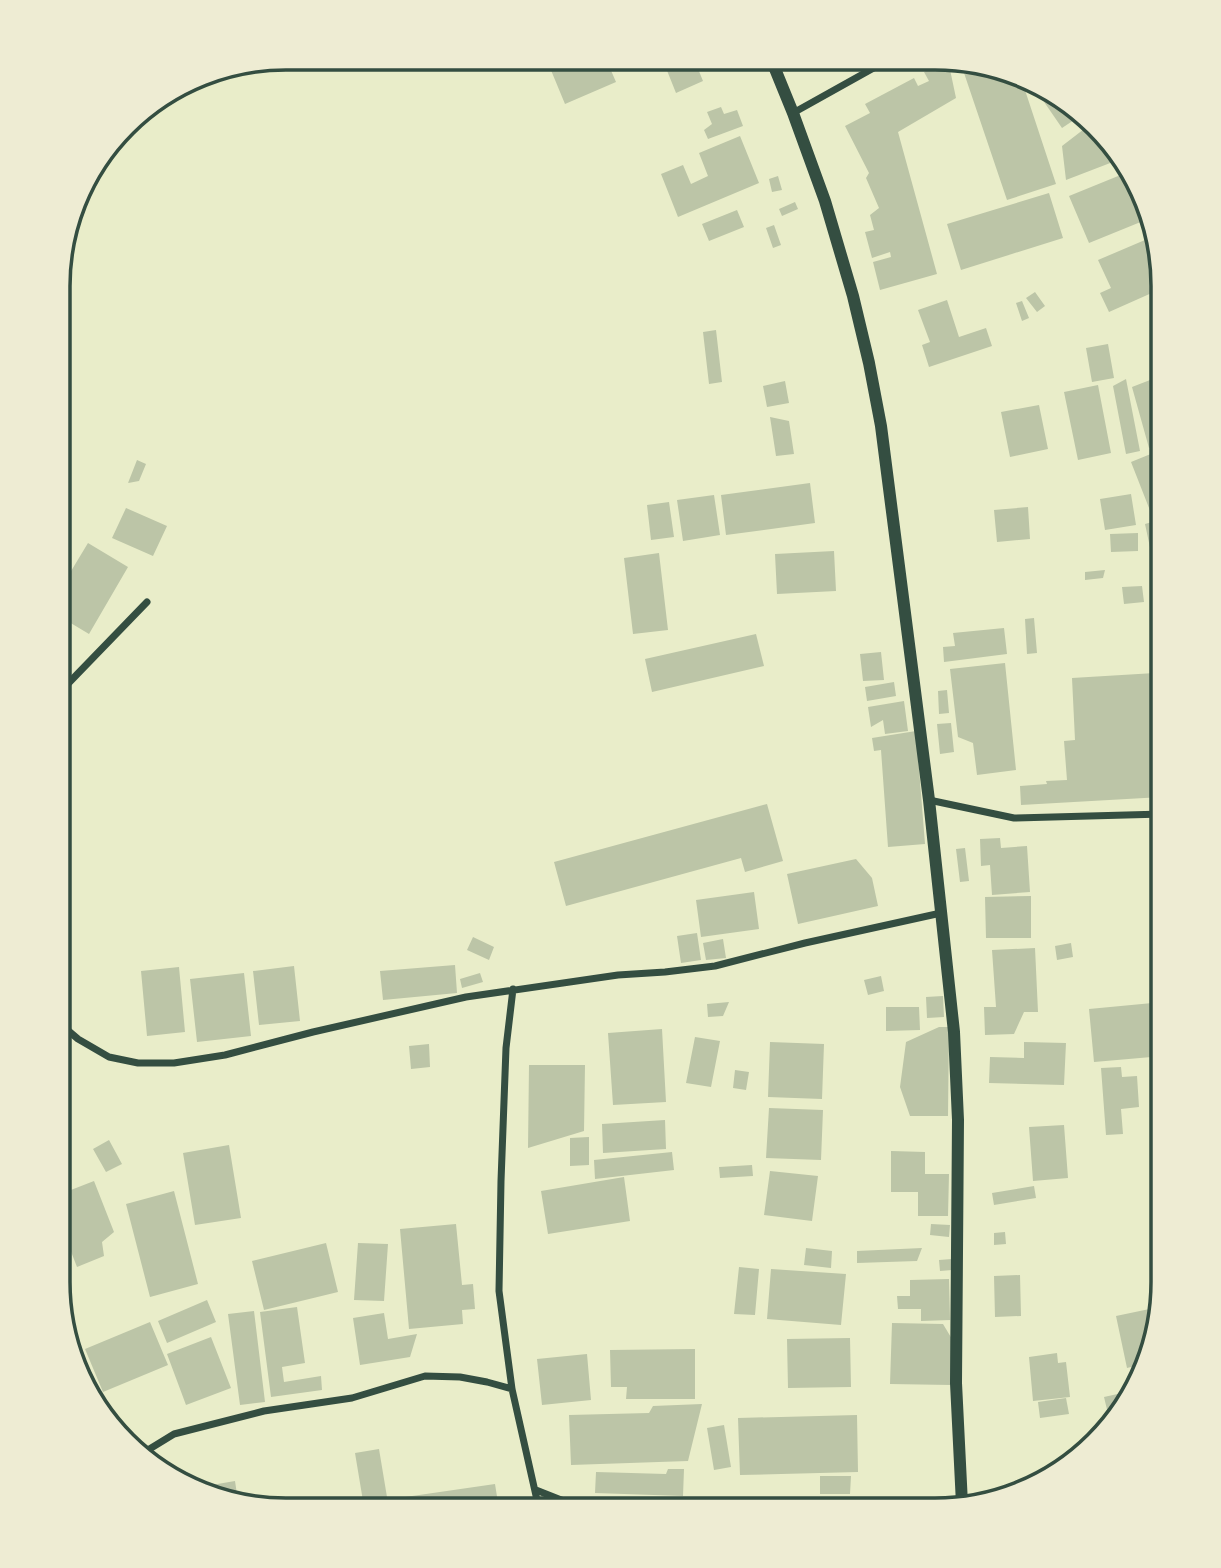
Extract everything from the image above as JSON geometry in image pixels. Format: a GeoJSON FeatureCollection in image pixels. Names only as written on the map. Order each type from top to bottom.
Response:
{"type":"FeatureCollection","features":[{"type":"Feature","properties":{"kind":"street"},"geometry":{"type":"LineString","coordinates":[[775,70],[825,201],[853,296],[881,426],[929,800],[954,1032],[958,1120],[956,1383],[960,1496]]}},
{"type":"Feature","properties":{"kind":"street"},"geometry":{"type":"LineString","coordinates":[[793,113],[870,70]]}},
{"type":"Feature","properties":{"kind":"street"},"geometry":{"type":"LineString","coordinates":[[70,682],[147,602]]}},
{"type":"Feature","properties":{"kind":"street"},"geometry":{"type":"LineString","coordinates":[[929,800],[1014,818],[1151,814]]}},
{"type":"Feature","properties":{"kind":"street"},"geometry":{"type":"LineString","coordinates":[[70,1033],[109,1057],[138,1063],[174,1063],[225,1055],[466,996],[618,975],[715,966],[941,913]]}},
{"type":"Feature","properties":{"kind":"street"},"geometry":{"type":"LineString","coordinates":[[513,989],[506,1048],[499,1292],[512,1389],[537,1498]]}},
{"type":"Feature","properties":{"kind":"street"},"geometry":{"type":"LineString","coordinates":[[150,1449],[174,1434],[264,1411],[352,1398],[425,1376],[487,1381],[512,1389]]}},
{"type":"Feature","properties":{"kind":"street"},"geometry":{"type":"LineString","coordinates":[[536,1490],[556,1498]]}},
{"type":"Feature","properties":{"kind":"building"},"geometry":{"type":"Polygon","coordinates":[[[551,70],[611,70],[616,82],[565,104],[551,70]]]}},
{"type":"Feature","properties":{"kind":"building"},"geometry":{"type":"Polygon","coordinates":[[[667,70],[698,70],[703,81],[676,93],[667,70]]]}},
{"type":"Feature","properties":{"kind":"building"},"geometry":{"type":"Polygon","coordinates":[[[950,71],[956,98],[898,132],[937,274],[880,290],[873,262],[891,257],[890,252],[872,258],[865,232],[874,230],[870,215],[879,208],[866,178],[869,173],[845,126],[870,113],[865,104],[914,78],[918,86],[929,81],[924,72],[950,71]]]}},
{"type":"Feature","properties":{"kind":"building"},"geometry":{"type":"Polygon","coordinates":[[[964,72],[1004,81],[1025,90],[1056,184],[1007,200],[964,72]]]}},
{"type":"Feature","properties":{"kind":"building"},"geometry":{"type":"Polygon","coordinates":[[[1042,99],[1073,121],[1062,128],[1042,99]]]}},
{"type":"Feature","properties":{"kind":"building"},"geometry":{"type":"Polygon","coordinates":[[[721,107],[724,114],[737,110],[743,126],[708,139],[704,130],[712,124],[707,112],[721,107]]]}},
{"type":"Feature","properties":{"kind":"building"},"geometry":{"type":"Polygon","coordinates":[[[1083,130],[1111,163],[1066,180],[1062,146],[1083,130]]]}},
{"type":"Feature","properties":{"kind":"building"},"geometry":{"type":"Polygon","coordinates":[[[740,136],[759,183],[678,217],[661,174],[683,165],[691,184],[708,176],[699,153],[740,136]]]}},
{"type":"Feature","properties":{"kind":"building"},"geometry":{"type":"Polygon","coordinates":[[[1120,175],[1141,222],[1089,243],[1069,196],[1120,175]]]}},
{"type":"Feature","properties":{"kind":"building"},"geometry":{"type":"Polygon","coordinates":[[[778,176],[782,190],[772,192],[769,179],[778,176]]]}},
{"type":"Feature","properties":{"kind":"building"},"geometry":{"type":"Polygon","coordinates":[[[1049,193],[1063,238],[961,270],[947,224],[1049,193]]]}},
{"type":"Feature","properties":{"kind":"building"},"geometry":{"type":"Polygon","coordinates":[[[795,202],[798,209],[782,216],[779,209],[795,202]]]}},
{"type":"Feature","properties":{"kind":"building"},"geometry":{"type":"Polygon","coordinates":[[[737,210],[744,227],[709,241],[702,224],[737,210]]]}},
{"type":"Feature","properties":{"kind":"building"},"geometry":{"type":"Polygon","coordinates":[[[774,225],[781,245],[773,248],[766,228],[774,225]]]}},
{"type":"Feature","properties":{"kind":"building"},"geometry":{"type":"Polygon","coordinates":[[[1146,240],[1151,293],[1109,312],[1100,293],[1111,288],[1098,260],[1146,240]]]}},
{"type":"Feature","properties":{"kind":"building"},"geometry":{"type":"Polygon","coordinates":[[[1035,292],[1045,306],[1037,312],[1026,298],[1035,292]]]}},
{"type":"Feature","properties":{"kind":"building"},"geometry":{"type":"Polygon","coordinates":[[[947,300],[959,337],[986,328],[992,346],[929,367],[922,345],[930,342],[918,310],[947,300]]]}},
{"type":"Feature","properties":{"kind":"building"},"geometry":{"type":"Polygon","coordinates":[[[1022,301],[1029,318],[1022,321],[1016,303],[1022,301]]]}},
{"type":"Feature","properties":{"kind":"building"},"geometry":{"type":"Polygon","coordinates":[[[716,330],[722,382],[709,384],[703,332],[716,330]]]}},
{"type":"Feature","properties":{"kind":"building"},"geometry":{"type":"Polygon","coordinates":[[[1108,344],[1114,378],[1092,382],[1086,348],[1108,344]]]}},
{"type":"Feature","properties":{"kind":"building"},"geometry":{"type":"Polygon","coordinates":[[[1126,379],[1140,451],[1126,454],[1113,386],[1126,379]]]}},
{"type":"Feature","properties":{"kind":"building"},"geometry":{"type":"Polygon","coordinates":[[[1151,380],[1149,448],[1132,387],[1151,380]]]}},
{"type":"Feature","properties":{"kind":"building"},"geometry":{"type":"Polygon","coordinates":[[[785,381],[789,403],[767,407],[763,386],[785,381]]]}},
{"type":"Feature","properties":{"kind":"building"},"geometry":{"type":"Polygon","coordinates":[[[1098,385],[1111,453],[1078,460],[1064,392],[1098,385]]]}},
{"type":"Feature","properties":{"kind":"building"},"geometry":{"type":"Polygon","coordinates":[[[1039,405],[1048,449],[1010,457],[1001,412],[1039,405]]]}},
{"type":"Feature","properties":{"kind":"building"},"geometry":{"type":"Polygon","coordinates":[[[770,417],[789,421],[794,454],[776,456],[770,417]]]}},
{"type":"Feature","properties":{"kind":"building"},"geometry":{"type":"Polygon","coordinates":[[[1151,454],[1151,513],[1131,462],[1151,454]]]}},
{"type":"Feature","properties":{"kind":"building"},"geometry":{"type":"Polygon","coordinates":[[[137,460],[146,464],[139,481],[128,483],[137,460]]]}},
{"type":"Feature","properties":{"kind":"building"},"geometry":{"type":"Polygon","coordinates":[[[810,483],[815,523],[726,535],[721,495],[810,483]]]}},
{"type":"Feature","properties":{"kind":"building"},"geometry":{"type":"Polygon","coordinates":[[[1131,494],[1136,525],[1105,530],[1100,499],[1131,494]]]}},
{"type":"Feature","properties":{"kind":"building"},"geometry":{"type":"Polygon","coordinates":[[[714,495],[720,535],[683,541],[677,500],[714,495]]]}},
{"type":"Feature","properties":{"kind":"building"},"geometry":{"type":"Polygon","coordinates":[[[669,502],[674,537],[651,540],[647,505],[669,502]]]}},
{"type":"Feature","properties":{"kind":"building"},"geometry":{"type":"Polygon","coordinates":[[[1028,507],[1030,539],[997,542],[994,510],[1028,507]]]}},
{"type":"Feature","properties":{"kind":"building"},"geometry":{"type":"Polygon","coordinates":[[[126,508],[167,526],[153,556],[112,538],[126,508]]]}},
{"type":"Feature","properties":{"kind":"building"},"geometry":{"type":"Polygon","coordinates":[[[1151,522],[1151,552],[1145,524],[1151,522]]]}},
{"type":"Feature","properties":{"kind":"building"},"geometry":{"type":"Polygon","coordinates":[[[1138,533],[1138,551],[1111,552],[1110,534],[1138,533]]]}},
{"type":"Feature","properties":{"kind":"building"},"geometry":{"type":"Polygon","coordinates":[[[88,543],[128,567],[89,634],[70,623],[70,573],[88,543]]]}},
{"type":"Feature","properties":{"kind":"building"},"geometry":{"type":"Polygon","coordinates":[[[834,551],[836,591],[777,594],[775,554],[834,551]]]}},
{"type":"Feature","properties":{"kind":"building"},"geometry":{"type":"Polygon","coordinates":[[[659,553],[668,630],[633,634],[624,558],[659,553]]]}},
{"type":"Feature","properties":{"kind":"building"},"geometry":{"type":"Polygon","coordinates":[[[1105,570],[1103,578],[1085,580],[1085,572],[1105,570]]]}},
{"type":"Feature","properties":{"kind":"building"},"geometry":{"type":"Polygon","coordinates":[[[1142,586],[1144,602],[1124,604],[1122,587],[1142,586]]]}},
{"type":"Feature","properties":{"kind":"building"},"geometry":{"type":"Polygon","coordinates":[[[1034,618],[1037,653],[1027,654],[1025,619],[1034,618]]]}},
{"type":"Feature","properties":{"kind":"building"},"geometry":{"type":"Polygon","coordinates":[[[1004,628],[1007,654],[944,662],[943,647],[955,646],[953,633],[1004,628]]]}},
{"type":"Feature","properties":{"kind":"building"},"geometry":{"type":"Polygon","coordinates":[[[756,634],[764,666],[652,692],[645,659],[756,634]]]}},
{"type":"Feature","properties":{"kind":"building"},"geometry":{"type":"Polygon","coordinates":[[[881,652],[884,680],[863,681],[860,654],[881,652]]]}},
{"type":"Feature","properties":{"kind":"building"},"geometry":{"type":"Polygon","coordinates":[[[1005,663],[1016,770],[977,775],[973,743],[958,737],[950,669],[1005,663]]]}},
{"type":"Feature","properties":{"kind":"building"},"geometry":{"type":"Polygon","coordinates":[[[1151,673],[1151,798],[1021,805],[1020,786],[1067,780],[1064,741],[1075,740],[1072,678],[1151,673]]]}},
{"type":"Feature","properties":{"kind":"building"},"geometry":{"type":"Polygon","coordinates":[[[894,682],[896,696],[867,701],[865,687],[894,682]]]}},
{"type":"Feature","properties":{"kind":"building"},"geometry":{"type":"Polygon","coordinates":[[[947,690],[949,713],[939,714],[938,691],[947,690]]]}},
{"type":"Feature","properties":{"kind":"building"},"geometry":{"type":"Polygon","coordinates":[[[904,701],[908,731],[885,734],[883,720],[871,727],[868,707],[904,701]]]}},
{"type":"Feature","properties":{"kind":"building"},"geometry":{"type":"Polygon","coordinates":[[[951,723],[954,752],[940,754],[937,724],[951,723]]]}},
{"type":"Feature","properties":{"kind":"building"},"geometry":{"type":"Polygon","coordinates":[[[916,731],[925,844],[888,847],[881,750],[874,751],[872,738],[916,731]]]}},
{"type":"Feature","properties":{"kind":"building"},"geometry":{"type":"Polygon","coordinates":[[[767,804],[783,861],[745,872],[741,858],[566,906],[554,862],[767,804]]]}},
{"type":"Feature","properties":{"kind":"building"},"geometry":{"type":"Polygon","coordinates":[[[1000,838],[1001,848],[1027,846],[1030,892],[992,895],[990,865],[981,866],[980,839],[1000,838]]]}},
{"type":"Feature","properties":{"kind":"building"},"geometry":{"type":"Polygon","coordinates":[[[965,848],[969,881],[960,882],[956,849],[965,848]]]}},
{"type":"Feature","properties":{"kind":"building"},"geometry":{"type":"Polygon","coordinates":[[[856,859],[872,878],[878,906],[798,924],[787,874],[856,859]]]}},
{"type":"Feature","properties":{"kind":"building"},"geometry":{"type":"Polygon","coordinates":[[[754,892],[759,929],[701,937],[696,900],[754,892]]]}},
{"type":"Feature","properties":{"kind":"building"},"geometry":{"type":"Polygon","coordinates":[[[1031,896],[1031,938],[986,938],[985,897],[1031,896]]]}},
{"type":"Feature","properties":{"kind":"building"},"geometry":{"type":"Polygon","coordinates":[[[697,933],[701,960],[681,963],[677,936],[697,933]]]}},
{"type":"Feature","properties":{"kind":"building"},"geometry":{"type":"Polygon","coordinates":[[[473,937],[494,947],[489,960],[467,950],[473,937]]]}},
{"type":"Feature","properties":{"kind":"building"},"geometry":{"type":"Polygon","coordinates":[[[723,939],[726,958],[706,960],[703,943],[723,939]]]}},
{"type":"Feature","properties":{"kind":"building"},"geometry":{"type":"Polygon","coordinates":[[[1071,943],[1073,957],[1057,960],[1055,946],[1071,943]]]}},
{"type":"Feature","properties":{"kind":"building"},"geometry":{"type":"Polygon","coordinates":[[[1035,948],[1038,1012],[1024,1012],[1014,1034],[985,1035],[984,1007],[996,1007],[992,950],[1035,948]]]}},
{"type":"Feature","properties":{"kind":"building"},"geometry":{"type":"Polygon","coordinates":[[[455,965],[457,993],[383,1000],[380,971],[455,965]]]}},
{"type":"Feature","properties":{"kind":"building"},"geometry":{"type":"Polygon","coordinates":[[[294,966],[300,1021],[259,1025],[253,971],[294,966]]]}},
{"type":"Feature","properties":{"kind":"building"},"geometry":{"type":"Polygon","coordinates":[[[179,967],[185,1032],[147,1036],[141,971],[179,967]]]}},
{"type":"Feature","properties":{"kind":"building"},"geometry":{"type":"Polygon","coordinates":[[[244,973],[251,1036],[197,1042],[190,979],[244,973]]]}},
{"type":"Feature","properties":{"kind":"building"},"geometry":{"type":"Polygon","coordinates":[[[480,973],[483,982],[462,988],[460,979],[480,973]]]}},
{"type":"Feature","properties":{"kind":"building"},"geometry":{"type":"Polygon","coordinates":[[[881,976],[884,991],[868,995],[864,980],[881,976]]]}},
{"type":"Feature","properties":{"kind":"building"},"geometry":{"type":"Polygon","coordinates":[[[943,996],[944,1017],[927,1018],[926,997],[943,996]]]}},
{"type":"Feature","properties":{"kind":"building"},"geometry":{"type":"Polygon","coordinates":[[[729,1002],[723,1016],[708,1017],[707,1004],[729,1002]]]}},
{"type":"Feature","properties":{"kind":"building"},"geometry":{"type":"Polygon","coordinates":[[[1151,1003],[1151,1057],[1094,1062],[1089,1009],[1151,1003]]]}},
{"type":"Feature","properties":{"kind":"building"},"geometry":{"type":"Polygon","coordinates":[[[886,1007],[919,1007],[920,1030],[886,1031],[886,1007]]]}},
{"type":"Feature","properties":{"kind":"building"},"geometry":{"type":"Polygon","coordinates":[[[939,1027],[949,1027],[948,1116],[910,1116],[900,1087],[906,1042],[939,1027]]]}},
{"type":"Feature","properties":{"kind":"building"},"geometry":{"type":"Polygon","coordinates":[[[662,1029],[666,1102],[613,1105],[608,1033],[662,1029]]]}},
{"type":"Feature","properties":{"kind":"building"},"geometry":{"type":"Polygon","coordinates":[[[695,1037],[720,1041],[711,1087],[686,1083],[695,1037]]]}},
{"type":"Feature","properties":{"kind":"building"},"geometry":{"type":"Polygon","coordinates":[[[770,1042],[824,1044],[822,1099],[768,1097],[770,1042]]]}},
{"type":"Feature","properties":{"kind":"building"},"geometry":{"type":"Polygon","coordinates":[[[1024,1042],[1066,1043],[1064,1085],[989,1083],[990,1057],[1024,1058],[1024,1042]]]}},
{"type":"Feature","properties":{"kind":"building"},"geometry":{"type":"Polygon","coordinates":[[[429,1044],[430,1067],[411,1069],[409,1046],[429,1044]]]}},
{"type":"Feature","properties":{"kind":"building"},"geometry":{"type":"Polygon","coordinates":[[[529,1065],[585,1065],[584,1131],[528,1148],[529,1065]]]}},
{"type":"Feature","properties":{"kind":"building"},"geometry":{"type":"Polygon","coordinates":[[[1121,1067],[1122,1077],[1137,1076],[1139,1107],[1121,1109],[1123,1134],[1106,1135],[1101,1068],[1121,1067]]]}},
{"type":"Feature","properties":{"kind":"building"},"geometry":{"type":"Polygon","coordinates":[[[735,1070],[749,1072],[746,1090],[733,1088],[735,1070]]]}},
{"type":"Feature","properties":{"kind":"building"},"geometry":{"type":"Polygon","coordinates":[[[769,1108],[823,1110],[821,1160],[766,1158],[769,1108]]]}},
{"type":"Feature","properties":{"kind":"building"},"geometry":{"type":"Polygon","coordinates":[[[665,1120],[666,1149],[603,1153],[602,1124],[665,1120]]]}},
{"type":"Feature","properties":{"kind":"building"},"geometry":{"type":"Polygon","coordinates":[[[1064,1125],[1068,1178],[1033,1181],[1029,1127],[1064,1125]]]}},
{"type":"Feature","properties":{"kind":"building"},"geometry":{"type":"Polygon","coordinates":[[[589,1137],[589,1165],[570,1166],[570,1138],[589,1137]]]}},
{"type":"Feature","properties":{"kind":"building"},"geometry":{"type":"Polygon","coordinates":[[[109,1140],[122,1164],[106,1172],[93,1149],[109,1140]]]}},
{"type":"Feature","properties":{"kind":"building"},"geometry":{"type":"Polygon","coordinates":[[[229,1145],[241,1218],[195,1225],[183,1153],[229,1145]]]}},
{"type":"Feature","properties":{"kind":"building"},"geometry":{"type":"Polygon","coordinates":[[[891,1151],[925,1152],[925,1174],[949,1174],[948,1216],[918,1216],[918,1192],[891,1192],[891,1151]]]}},
{"type":"Feature","properties":{"kind":"building"},"geometry":{"type":"Polygon","coordinates":[[[672,1152],[674,1170],[595,1179],[594,1160],[672,1152]]]}},
{"type":"Feature","properties":{"kind":"building"},"geometry":{"type":"Polygon","coordinates":[[[752,1165],[753,1176],[720,1178],[719,1167],[752,1165]]]}},
{"type":"Feature","properties":{"kind":"building"},"geometry":{"type":"Polygon","coordinates":[[[770,1171],[818,1176],[812,1221],[764,1215],[770,1171]]]}},
{"type":"Feature","properties":{"kind":"building"},"geometry":{"type":"Polygon","coordinates":[[[624,1177],[630,1221],[548,1234],[541,1191],[624,1177]]]}},
{"type":"Feature","properties":{"kind":"building"},"geometry":{"type":"Polygon","coordinates":[[[94,1181],[114,1232],[102,1242],[104,1256],[77,1267],[70,1249],[70,1190],[94,1181]]]}},
{"type":"Feature","properties":{"kind":"building"},"geometry":{"type":"Polygon","coordinates":[[[1034,1186],[1036,1198],[994,1205],[992,1193],[1034,1186]]]}},
{"type":"Feature","properties":{"kind":"building"},"geometry":{"type":"Polygon","coordinates":[[[174,1191],[198,1284],[150,1297],[126,1204],[174,1191]]]}},
{"type":"Feature","properties":{"kind":"building"},"geometry":{"type":"Polygon","coordinates":[[[456,1224],[462,1285],[473,1284],[475,1309],[462,1310],[463,1324],[409,1329],[400,1229],[456,1224]]]}},
{"type":"Feature","properties":{"kind":"building"},"geometry":{"type":"Polygon","coordinates":[[[931,1224],[950,1225],[949,1237],[930,1235],[931,1224]]]}},
{"type":"Feature","properties":{"kind":"building"},"geometry":{"type":"Polygon","coordinates":[[[1005,1232],[1006,1244],[994,1245],[994,1233],[1005,1232]]]}},
{"type":"Feature","properties":{"kind":"building"},"geometry":{"type":"Polygon","coordinates":[[[326,1243],[338,1292],[264,1310],[252,1261],[326,1243]]]}},
{"type":"Feature","properties":{"kind":"building"},"geometry":{"type":"Polygon","coordinates":[[[358,1243],[388,1244],[384,1301],[354,1300],[358,1243]]]}},
{"type":"Feature","properties":{"kind":"building"},"geometry":{"type":"Polygon","coordinates":[[[806,1248],[832,1251],[831,1268],[804,1265],[806,1248]]]}},
{"type":"Feature","properties":{"kind":"building"},"geometry":{"type":"Polygon","coordinates":[[[922,1248],[917,1261],[857,1263],[857,1251],[922,1248]]]}},
{"type":"Feature","properties":{"kind":"building"},"geometry":{"type":"Polygon","coordinates":[[[952,1259],[952,1270],[940,1271],[939,1260],[952,1259]]]}},
{"type":"Feature","properties":{"kind":"building"},"geometry":{"type":"Polygon","coordinates":[[[739,1267],[759,1269],[755,1315],[734,1314],[739,1267]]]}},
{"type":"Feature","properties":{"kind":"building"},"geometry":{"type":"Polygon","coordinates":[[[771,1269],[846,1274],[841,1325],[767,1319],[771,1269]]]}},
{"type":"Feature","properties":{"kind":"building"},"geometry":{"type":"Polygon","coordinates":[[[1020,1275],[1021,1316],[995,1317],[994,1276],[1020,1275]]]}},
{"type":"Feature","properties":{"kind":"building"},"geometry":{"type":"Polygon","coordinates":[[[949,1279],[950,1320],[921,1321],[921,1309],[898,1309],[897,1296],[910,1296],[910,1280],[949,1279]]]}},
{"type":"Feature","properties":{"kind":"building"},"geometry":{"type":"Polygon","coordinates":[[[207,1300],[216,1322],[167,1343],[158,1321],[207,1300]]]}},
{"type":"Feature","properties":{"kind":"building"},"geometry":{"type":"Polygon","coordinates":[[[297,1307],[305,1363],[282,1367],[284,1382],[321,1376],[322,1390],[271,1397],[260,1312],[297,1307]]]}},
{"type":"Feature","properties":{"kind":"building"},"geometry":{"type":"Polygon","coordinates":[[[1149,1309],[1144,1338],[1134,1366],[1127,1368],[1116,1316],[1149,1309]]]}},
{"type":"Feature","properties":{"kind":"building"},"geometry":{"type":"Polygon","coordinates":[[[254,1311],[265,1402],[240,1405],[228,1314],[254,1311]]]}},
{"type":"Feature","properties":{"kind":"building"},"geometry":{"type":"Polygon","coordinates":[[[384,1313],[388,1339],[417,1334],[410,1357],[360,1365],[353,1318],[384,1313]]]}},
{"type":"Feature","properties":{"kind":"building"},"geometry":{"type":"Polygon","coordinates":[[[150,1322],[168,1365],[103,1392],[85,1349],[150,1322]]]}},
{"type":"Feature","properties":{"kind":"building"},"geometry":{"type":"Polygon","coordinates":[[[892,1323],[943,1324],[952,1339],[951,1385],[890,1384],[892,1323]]]}},
{"type":"Feature","properties":{"kind":"building"},"geometry":{"type":"Polygon","coordinates":[[[211,1337],[231,1388],[186,1405],[167,1354],[211,1337]]]}},
{"type":"Feature","properties":{"kind":"building"},"geometry":{"type":"Polygon","coordinates":[[[850,1338],[851,1387],[788,1388],[787,1339],[850,1338]]]}},
{"type":"Feature","properties":{"kind":"building"},"geometry":{"type":"Polygon","coordinates":[[[695,1349],[695,1399],[626,1399],[627,1387],[611,1387],[610,1350],[695,1349]]]}},
{"type":"Feature","properties":{"kind":"building"},"geometry":{"type":"Polygon","coordinates":[[[1057,1353],[1058,1363],[1066,1362],[1070,1397],[1033,1401],[1029,1357],[1057,1353]]]}},
{"type":"Feature","properties":{"kind":"building"},"geometry":{"type":"Polygon","coordinates":[[[587,1354],[591,1400],[542,1405],[537,1359],[587,1354]]]}},
{"type":"Feature","properties":{"kind":"building"},"geometry":{"type":"Polygon","coordinates":[[[1120,1394],[1107,1411],[1104,1397],[1120,1394]]]}},
{"type":"Feature","properties":{"kind":"building"},"geometry":{"type":"Polygon","coordinates":[[[1066,1398],[1069,1414],[1040,1418],[1038,1402],[1066,1398]]]}},
{"type":"Feature","properties":{"kind":"building"},"geometry":{"type":"Polygon","coordinates":[[[702,1404],[688,1461],[571,1465],[569,1415],[649,1413],[653,1406],[702,1404]]]}},
{"type":"Feature","properties":{"kind":"building"},"geometry":{"type":"Polygon","coordinates":[[[857,1415],[858,1472],[740,1475],[738,1418],[857,1415]]]}},
{"type":"Feature","properties":{"kind":"building"},"geometry":{"type":"Polygon","coordinates":[[[724,1425],[731,1467],[714,1470],[707,1428],[724,1425]]]}},
{"type":"Feature","properties":{"kind":"building"},"geometry":{"type":"Polygon","coordinates":[[[379,1449],[387,1497],[362,1498],[355,1453],[379,1449]]]}},
{"type":"Feature","properties":{"kind":"building"},"geometry":{"type":"Polygon","coordinates":[[[668,1469],[684,1469],[683,1496],[595,1493],[596,1472],[666,1474],[668,1469]]]}},
{"type":"Feature","properties":{"kind":"building"},"geometry":{"type":"Polygon","coordinates":[[[820,1476],[851,1476],[850,1494],[820,1494],[820,1476]]]}},
{"type":"Feature","properties":{"kind":"building"},"geometry":{"type":"Polygon","coordinates":[[[235,1481],[237,1492],[217,1487],[212,1485],[235,1481]]]}},
{"type":"Feature","properties":{"kind":"building"},"geometry":{"type":"Polygon","coordinates":[[[495,1484],[497,1498],[398,1498],[495,1484]]]}}]}
